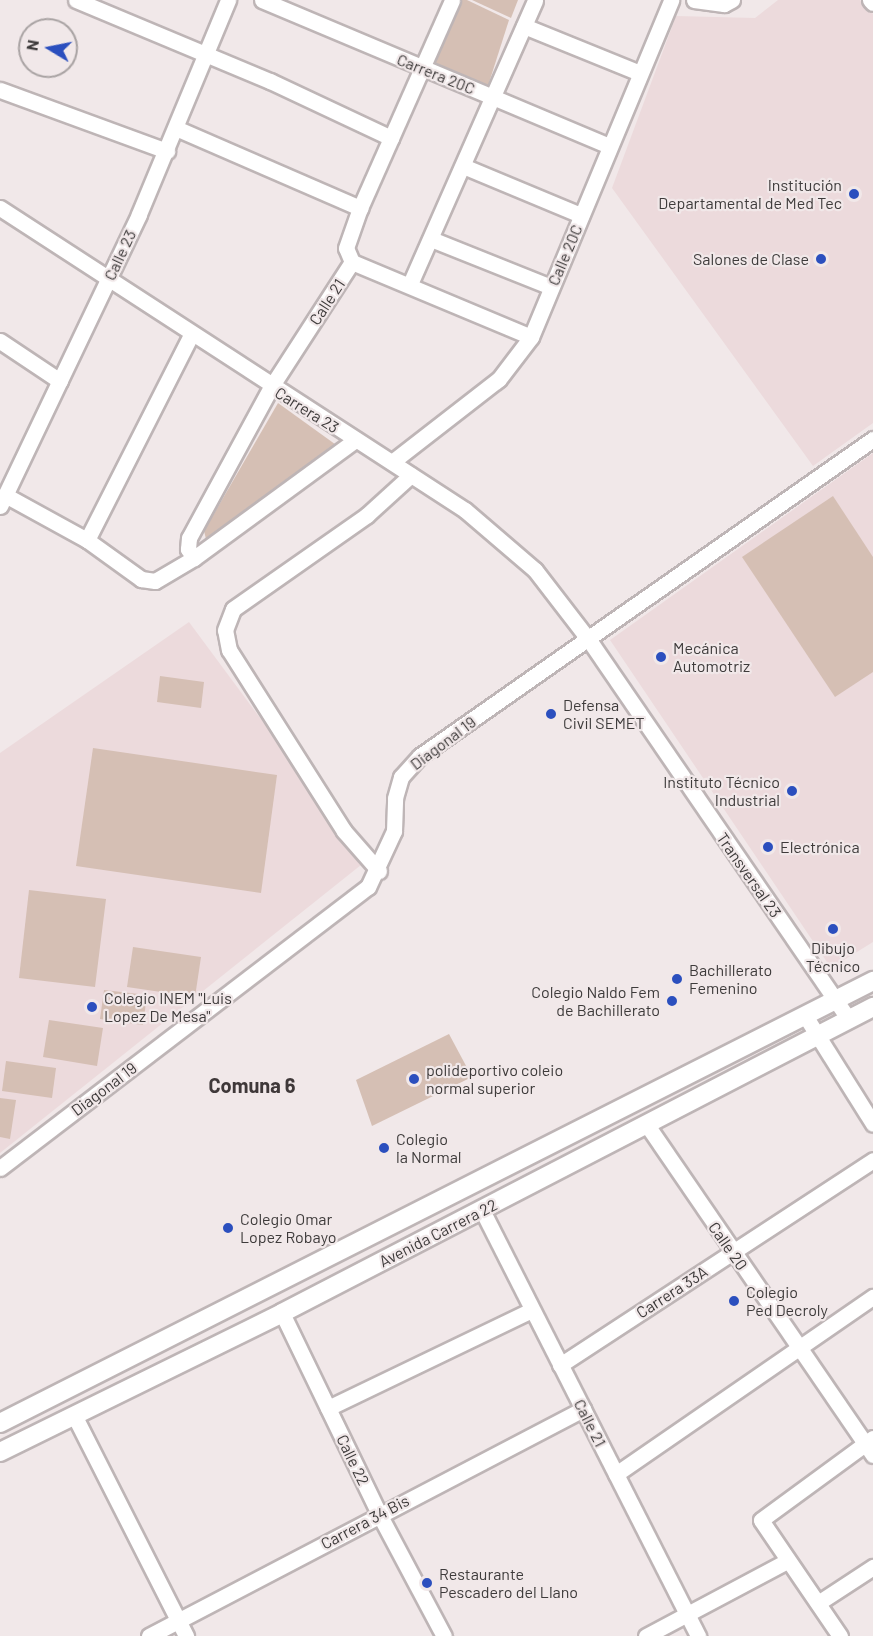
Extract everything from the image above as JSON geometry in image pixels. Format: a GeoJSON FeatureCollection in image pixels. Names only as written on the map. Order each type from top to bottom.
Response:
{"type":"FeatureCollection","features":[{"type":"Feature","properties":{"kind":"main road","name":"Avenida Carrera 22"},"geometry":{"type":"LineString","coordinates":[[0,1423],[806,1017],[873,981]]}},
{"type":"Feature","properties":{"kind":"main road","name":"Avenida Carrera 22"},"geometry":{"type":"LineString","coordinates":[[0,1452],[282,1313],[873,1007]]}},
{"type":"Feature","properties":{"kind":"street"},"geometry":{"type":"LineString","coordinates":[[76,0],[206,54],[391,138]]}},
{"type":"Feature","properties":{"kind":"street","name":"Calle 23"},"geometry":{"type":"LineString","coordinates":[[3,500],[167,151],[228,0]]}},
{"type":"Feature","properties":{"kind":"street","name":"Carrera 20C"},"geometry":{"type":"LineString","coordinates":[[262,0],[610,146]]}},
{"type":"Feature","properties":{"kind":"street","name":"Calle 21"},"geometry":{"type":"LineString","coordinates":[[194,558],[188,549],[189,538],[271,387],[352,262],[346,248],[360,208],[452,0]]}},
{"type":"Feature","properties":{"kind":"street"},"geometry":{"type":"LineString","coordinates":[[410,284],[535,0]]}},
{"type":"Feature","properties":{"kind":"street","name":"Calle 20C"},"geometry":{"type":"LineString","coordinates":[[392,462],[486,390],[510,367],[531,337],[671,0]]}},
{"type":"Feature","properties":{"kind":"street"},"geometry":{"type":"LineString","coordinates":[[695,0],[723,4],[732,0]]}},
{"type":"Feature","properties":{"kind":"street"},"geometry":{"type":"LineString","coordinates":[[524,26],[640,73]]}},
{"type":"Feature","properties":{"kind":"street"},"geometry":{"type":"LineString","coordinates":[[0,90],[167,151]]}},
{"type":"Feature","properties":{"kind":"street"},"geometry":{"type":"LineString","coordinates":[[176,128],[360,208]]}},
{"type":"Feature","properties":{"kind":"street"},"geometry":{"type":"LineString","coordinates":[[463,166],[581,216]]}},
{"type":"Feature","properties":{"kind":"street","name":"Carrera 23"},"geometry":{"type":"LineString","coordinates":[[0,208],[107,281],[465,510],[535,570],[589,639]]}},
{"type":"Feature","properties":{"kind":"street"},"geometry":{"type":"LineString","coordinates":[[431,239],[551,287]]}},
{"type":"Feature","properties":{"kind":"street"},"geometry":{"type":"LineString","coordinates":[[352,262],[410,284],[531,337]]}},
{"type":"Feature","properties":{"kind":"street"},"geometry":{"type":"LineString","coordinates":[[87,540],[191,335]]}},
{"type":"Feature","properties":{"kind":"street"},"geometry":{"type":"LineString","coordinates":[[0,341],[60,381]]}},
{"type":"Feature","properties":{"kind":"street","name":"Diagonal 19"},"geometry":{"type":"LineString","coordinates":[[0,1168],[368,887],[379,870],[394,831],[395,798],[401,777],[420,756],[873,439]]}},
{"type":"Feature","properties":{"kind":"street"},"geometry":{"type":"LineString","coordinates":[[3,500],[87,540],[141,579],[155,581],[194,558],[355,440]]}},
{"type":"Feature","properties":{"kind":"street"},"geometry":{"type":"LineString","coordinates":[[379,870],[344,831],[229,650],[225,630],[233,609],[367,515],[411,475]]}},
{"type":"Feature","properties":{"kind":"street","name":"Transversal 23"},"geometry":{"type":"LineString","coordinates":[[589,639],[849,1020]]}},
{"type":"Feature","properties":{"kind":"street"},"geometry":{"type":"LineString","coordinates":[[806,1017],[873,1124]]}},
{"type":"Feature","properties":{"kind":"street","name":"Calle 20"},"geometry":{"type":"LineString","coordinates":[[647,1125],[732,1253],[870,1446]]}},
{"type":"Feature","properties":{"kind":"street","name":"Carrera 33A"},"geometry":{"type":"LineString","coordinates":[[560,1365],[873,1160]]}},
{"type":"Feature","properties":{"kind":"street","name":"Calle 21"},"geometry":{"type":"LineString","coordinates":[[482,1210],[698,1636]]}},
{"type":"Feature","properties":{"kind":"street"},"geometry":{"type":"LineString","coordinates":[[616,1474],[873,1298]]}},
{"type":"Feature","properties":{"kind":"street"},"geometry":{"type":"LineString","coordinates":[[328,1408],[532,1310]]}},
{"type":"Feature","properties":{"kind":"street","name":"Calle 22"},"geometry":{"type":"LineString","coordinates":[[282,1313],[379,1514],[444,1636]]}},
{"type":"Feature","properties":{"kind":"street","name":"Carrera 34 Bis"},"geometry":{"type":"LineString","coordinates":[[149,1636],[583,1409]]}},
{"type":"Feature","properties":{"kind":"street"},"geometry":{"type":"LineString","coordinates":[[75,1417],[186,1636]]}},
{"type":"Feature","properties":{"kind":"street"},"geometry":{"type":"LineString","coordinates":[[840,1636],[761,1520],[870,1446]]}},
{"type":"Feature","properties":{"kind":"street"},"geometry":{"type":"LineString","coordinates":[[646,1636],[787,1561]]}},
{"type":"Feature","properties":{"kind":"street"},"geometry":{"type":"LineString","coordinates":[[818,1603],[873,1567]]}},
{"type":"Feature","properties":{"kind":"shaded area"},"geometry":{"type":"Polygon","coordinates":[[[455,0],[467,0],[509,20],[487,89],[430,66],[455,0]]]}},
{"type":"Feature","properties":{"kind":"shaded area"},"geometry":{"type":"Polygon","coordinates":[[[472,0],[518,0],[511,18],[472,0]]]}},
{"type":"Feature","properties":{"kind":"shaded area"},"geometry":{"type":"Polygon","coordinates":[[[778,0],[860,0],[873,14],[873,423],[813,466],[612,188],[676,16],[755,18],[778,0]]]}},
{"type":"Feature","properties":{"kind":"shaded area"},"geometry":{"type":"Polygon","coordinates":[[[278,403],[339,447],[207,543],[204,531],[278,403]]]}},
{"type":"Feature","properties":{"kind":"shaded area","name":"Instituto Técnico Industrial"},"geometry":{"type":"Polygon","coordinates":[[[873,453],[873,942],[831,968],[610,640],[873,453]]]}},
{"type":"Feature","properties":{"kind":"shaded area"},"geometry":{"type":"Polygon","coordinates":[[[833,496],[873,557],[873,672],[835,697],[742,557],[833,496]]]}},
{"type":"Feature","properties":{"kind":"shaded area","name":"Colegio INEM \"Luis Lopez De Mesa\""},"geometry":{"type":"Polygon","coordinates":[[[189,622],[366,861],[0,1153],[0,753],[189,622]]]}},
{"type":"Feature","properties":{"kind":"shaded area"},"geometry":{"type":"Polygon","coordinates":[[[160,676],[204,682],[201,708],[157,702],[160,676]]]}},
{"type":"Feature","properties":{"kind":"shaded area"},"geometry":{"type":"Polygon","coordinates":[[[93,748],[277,775],[261,893],[76,866],[93,748]]]}},
{"type":"Feature","properties":{"kind":"shaded area"},"geometry":{"type":"Polygon","coordinates":[[[29,890],[106,899],[95,987],[19,978],[29,890]]]}},
{"type":"Feature","properties":{"kind":"shaded area"},"geometry":{"type":"Polygon","coordinates":[[[133,947],[201,957],[195,997],[127,987],[133,947]]]}},
{"type":"Feature","properties":{"kind":"shaded area"},"geometry":{"type":"Polygon","coordinates":[[[104,990],[147,995],[143,1025],[100,1019],[104,990]]]}},
{"type":"Feature","properties":{"kind":"shaded area"},"geometry":{"type":"Polygon","coordinates":[[[49,1020],[103,1028],[97,1066],[43,1057],[49,1020]]]}},
{"type":"Feature","properties":{"kind":"shaded area","name":"polideportivo coleio normal superior"},"geometry":{"type":"Polygon","coordinates":[[[449,1034],[472,1077],[372,1126],[356,1080],[449,1034]]]}},
{"type":"Feature","properties":{"kind":"shaded area"},"geometry":{"type":"Polygon","coordinates":[[[6,1061],[56,1068],[52,1098],[2,1091],[6,1061]]]}},
{"type":"Feature","properties":{"kind":"shaded area"},"geometry":{"type":"Polygon","coordinates":[[[0,1098],[16,1100],[10,1139],[0,1137],[0,1098]]]}},
{"type":"Feature","properties":{"kind":"place","name":"Institución Departamental de Med Tec"},"geometry":{"type":"Point","coordinates":[854,194]}},
{"type":"Feature","properties":{"kind":"place","name":"Salones de Clase"},"geometry":{"type":"Point","coordinates":[821,259]}},
{"type":"Feature","properties":{"kind":"place","name":"Mecánica Automotriz"},"geometry":{"type":"Point","coordinates":[661,657]}},
{"type":"Feature","properties":{"kind":"place","name":"Defensa Civil SEMET"},"geometry":{"type":"Point","coordinates":[551,714]}},
{"type":"Feature","properties":{"kind":"place","name":"Instituto Técnico Industrial"},"geometry":{"type":"Point","coordinates":[792,791]}},
{"type":"Feature","properties":{"kind":"place","name":"Electrónica"},"geometry":{"type":"Point","coordinates":[768,847]}},
{"type":"Feature","properties":{"kind":"place","name":"Dibujo Técnico"},"geometry":{"type":"Point","coordinates":[833,929]}},
{"type":"Feature","properties":{"kind":"place","name":"Bachillerato Femenino"},"geometry":{"type":"Point","coordinates":[677,979]}},
{"type":"Feature","properties":{"kind":"place","name":"Colegio Naldo Fem de Bachillerato"},"geometry":{"type":"Point","coordinates":[672,1001]}},
{"type":"Feature","properties":{"kind":"place","name":"Colegio INEM \"Luis Lopez De Mesa\""},"geometry":{"type":"Point","coordinates":[92,1007]}},
{"type":"Feature","properties":{"kind":"place","name":"polideportivo coleio normal superior"},"geometry":{"type":"Point","coordinates":[414,1079]}},
{"type":"Feature","properties":{"kind":"place","name":"Colegio la Normal"},"geometry":{"type":"Point","coordinates":[384,1148]}},
{"type":"Feature","properties":{"kind":"place","name":"Colegio Omar Lopez Robayo"},"geometry":{"type":"Point","coordinates":[228,1228]}},
{"type":"Feature","properties":{"kind":"place","name":"Colegio Ped Decroly"},"geometry":{"type":"Point","coordinates":[734,1301]}},
{"type":"Feature","properties":{"kind":"place","name":"Restaurante Pescadero del Llano"},"geometry":{"type":"Point","coordinates":[427,1583]}},
{"type":"Feature","properties":{"kind":"district","name":"Comuna 6"},"geometry":{"type":"Point","coordinates":[252,1085]}}]}
